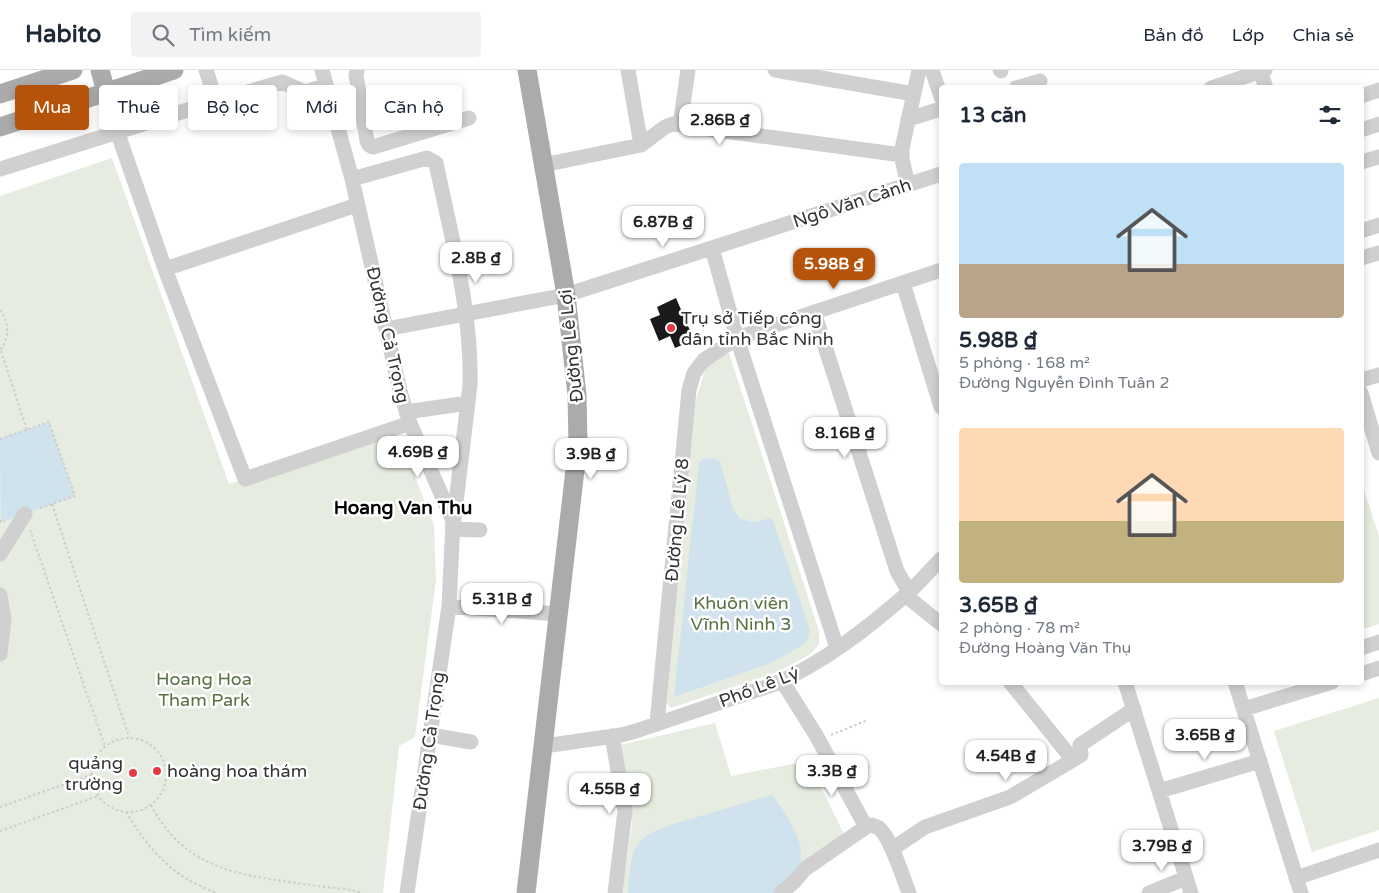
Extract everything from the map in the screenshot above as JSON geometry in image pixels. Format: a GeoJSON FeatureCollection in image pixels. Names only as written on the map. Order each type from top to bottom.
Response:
{"type":"FeatureCollection","features":[{"type":"Feature","properties":{"kind":"main road"},"geometry":{"type":"LineString","coordinates":[[0,94],[73,70]]}},
{"type":"Feature","properties":{"kind":"main road"},"geometry":{"type":"LineString","coordinates":[[100,70],[104,85]]}},
{"type":"Feature","properties":{"kind":"main road"},"geometry":{"type":"LineString","coordinates":[[128,85],[174,70]]}},
{"type":"Feature","properties":{"kind":"main road","name":"Đường Lê Lợi"},"geometry":{"type":"LineString","coordinates":[[526,893],[578,444],[578,420],[566,295],[527,70]]}},
{"type":"Feature","properties":{"kind":"main road"},"geometry":{"type":"LineString","coordinates":[[0,127],[99,94]]}},
{"type":"Feature","properties":{"kind":"street"},"geometry":{"type":"LineString","coordinates":[[206,70],[211,85]]}},
{"type":"Feature","properties":{"kind":"street","name":"Đường Cả Trọng"},"geometry":{"type":"LineString","coordinates":[[322,70],[326,85]]}},
{"type":"Feature","properties":{"kind":"street"},"geometry":{"type":"LineString","coordinates":[[357,70],[356,75],[367,141],[373,147],[469,118]]}},
{"type":"Feature","properties":{"kind":"street"},"geometry":{"type":"LineString","coordinates":[[628,70],[641,145]]}},
{"type":"Feature","properties":{"kind":"street"},"geometry":{"type":"LineString","coordinates":[[680,125],[688,70]]}},
{"type":"Feature","properties":{"kind":"street"},"geometry":{"type":"LineString","coordinates":[[775,70],[914,94]]}},
{"type":"Feature","properties":{"kind":"street"},"geometry":{"type":"LineString","coordinates":[[908,185],[902,155],[919,70]]}},
{"type":"Feature","properties":{"kind":"street"},"geometry":{"type":"LineString","coordinates":[[932,70],[939,90]]}},
{"type":"Feature","properties":{"kind":"street"},"geometry":{"type":"LineString","coordinates":[[1220,85],[1262,70],[1265,85]]}},
{"type":"Feature","properties":{"kind":"street"},"geometry":{"type":"LineString","coordinates":[[1024,85],[1040,79]]}},
{"type":"Feature","properties":{"kind":"street"},"geometry":{"type":"LineString","coordinates":[[272,85],[282,82],[289,85]]}},
{"type":"Feature","properties":{"kind":"street"},"geometry":{"type":"LineString","coordinates":[[1364,95],[1379,90]]}},
{"type":"Feature","properties":{"kind":"street"},"geometry":{"type":"LineString","coordinates":[[0,169],[188,109]]}},
{"type":"Feature","properties":{"kind":"street"},"geometry":{"type":"LineString","coordinates":[[908,119],[939,110]]}},
{"type":"Feature","properties":{"kind":"street"},"geometry":{"type":"LineString","coordinates":[[543,165],[641,145],[673,124],[902,155]]}},
{"type":"Feature","properties":{"kind":"street"},"geometry":{"type":"LineString","coordinates":[[1364,129],[1379,124]]}},
{"type":"Feature","properties":{"kind":"street","name":"Đường Cả Trọng"},"geometry":{"type":"LineString","coordinates":[[338,130],[352,179],[408,417],[453,525],[449,606],[407,893]]}},
{"type":"Feature","properties":{"kind":"street"},"geometry":{"type":"LineString","coordinates":[[117,131],[165,269],[245,479],[408,417],[468,404]]}},
{"type":"Feature","properties":{"kind":"street"},"geometry":{"type":"LineString","coordinates":[[1364,161],[1379,157]]}},
{"type":"Feature","properties":{"kind":"street"},"geometry":{"type":"LineString","coordinates":[[352,179],[427,158],[436,163],[467,313],[470,366],[468,404],[453,525],[480,530]]}},
{"type":"Feature","properties":{"kind":"street","name":"Ngô Văn Cảnh"},"geometry":{"type":"LineString","coordinates":[[386,329],[566,295],[939,175]]}},
{"type":"Feature","properties":{"kind":"street"},"geometry":{"type":"LineString","coordinates":[[165,269],[357,205]]}},
{"type":"Feature","properties":{"kind":"street"},"geometry":{"type":"LineString","coordinates":[[1364,230],[1379,225]]}},
{"type":"Feature","properties":{"kind":"street"},"geometry":{"type":"LineString","coordinates":[[712,248],[737,338],[837,648]]}},
{"type":"Feature","properties":{"kind":"street"},"geometry":{"type":"LineString","coordinates":[[1364,257],[1379,253]]}},
{"type":"Feature","properties":{"kind":"street","name":"Đường Lê Lý 8"},"geometry":{"type":"LineString","coordinates":[[658,723],[689,390],[694,373],[704,360],[737,338],[939,271]]}},
{"type":"Feature","properties":{"kind":"street"},"geometry":{"type":"LineString","coordinates":[[903,283],[939,400]]}},
{"type":"Feature","properties":{"kind":"street"},"geometry":{"type":"LineString","coordinates":[[814,312],[897,571],[907,593],[939,622]]}},
{"type":"Feature","properties":{"kind":"street"},"geometry":{"type":"LineString","coordinates":[[1364,379],[1379,375]]}},
{"type":"Feature","properties":{"kind":"street"},"geometry":{"type":"LineString","coordinates":[[1364,403],[1379,453]]}},
{"type":"Feature","properties":{"kind":"street"},"geometry":{"type":"LineString","coordinates":[[0,554],[25,514]]}},
{"type":"Feature","properties":{"kind":"street","name":"Phố Lê Lý"},"geometry":{"type":"LineString","coordinates":[[544,746],[636,731],[782,681],[800,672],[837,648],[875,620],[907,593],[939,561]]}},
{"type":"Feature","properties":{"kind":"street"},"geometry":{"type":"LineString","coordinates":[[0,595],[4,618],[0,654]]}},
{"type":"Feature","properties":{"kind":"street"},"geometry":{"type":"LineString","coordinates":[[449,606],[558,614]]}},
{"type":"Feature","properties":{"kind":"street"},"geometry":{"type":"LineString","coordinates":[[1364,647],[1379,642]]}},
{"type":"Feature","properties":{"kind":"street"},"geometry":{"type":"LineString","coordinates":[[1364,673],[1379,668]]}},
{"type":"Feature","properties":{"kind":"street"},"geometry":{"type":"LineString","coordinates":[[782,681],[819,740],[866,827]]}},
{"type":"Feature","properties":{"kind":"street"},"geometry":{"type":"LineString","coordinates":[[1012,685],[1073,760]]}},
{"type":"Feature","properties":{"kind":"street"},"geometry":{"type":"LineString","coordinates":[[1126,685],[1191,893]]}},
{"type":"Feature","properties":{"kind":"street"},"geometry":{"type":"LineString","coordinates":[[1239,685],[1244,709],[1301,893]]}},
{"type":"Feature","properties":{"kind":"street"},"geometry":{"type":"LineString","coordinates":[[1244,709],[1290,689],[1314,685]]}},
{"type":"Feature","properties":{"kind":"street"},"geometry":{"type":"LineString","coordinates":[[892,850],[925,827],[1010,797],[1081,755],[1080,745],[1134,709]]}},
{"type":"Feature","properties":{"kind":"street"},"geometry":{"type":"LineString","coordinates":[[430,735],[471,742]]}},
{"type":"Feature","properties":{"kind":"street"},"geometry":{"type":"LineString","coordinates":[[612,736],[625,804],[615,893]]}},
{"type":"Feature","properties":{"kind":"street"},"geometry":{"type":"LineString","coordinates":[[1159,791],[1260,761]]}},
{"type":"Feature","properties":{"kind":"street"},"geometry":{"type":"LineString","coordinates":[[781,893],[805,869],[866,827],[872,825],[880,829],[892,850],[908,893]]}},
{"type":"Feature","properties":{"kind":"street"},"geometry":{"type":"LineString","coordinates":[[1296,878],[1379,850]]}},
{"type":"Feature","properties":{"kind":"street"},"geometry":{"type":"LineString","coordinates":[[1149,893],[1186,878]]}},
{"type":"Feature","properties":{"kind":"path"},"geometry":{"type":"LineString","coordinates":[[0,310],[6,320],[8,330],[6,341],[0,351],[27,430]]}},
{"type":"Feature","properties":{"kind":"path"},"geometry":{"type":"LineString","coordinates":[[0,439],[49,422],[75,496],[1,522],[0,520]]}},
{"type":"Feature","properties":{"kind":"path"},"geometry":{"type":"LineString","coordinates":[[52,504],[129,737]]}},
{"type":"Feature","properties":{"kind":"path"},"geometry":{"type":"LineString","coordinates":[[25,514],[105,746]]}},
{"type":"Feature","properties":{"kind":"path"},"geometry":{"type":"LineString","coordinates":[[819,740],[868,720]]}},
{"type":"Feature","properties":{"kind":"path"},"geometry":{"type":"LineString","coordinates":[[129,737],[141,739],[152,745],[160,753],[165,764],[166,777],[163,790],[156,801],[146,809],[134,812],[126,812],[109,807],[98,796],[93,787],[91,775],[93,763],[98,752],[118,739],[129,737]]}},
{"type":"Feature","properties":{"kind":"path"},"geometry":{"type":"LineString","coordinates":[[0,807],[91,775]]}},
{"type":"Feature","properties":{"kind":"path"},"geometry":{"type":"LineString","coordinates":[[0,831],[98,796]]}},
{"type":"Feature","properties":{"kind":"path"},"geometry":{"type":"LineString","coordinates":[[151,805],[160,821],[177,841],[198,858],[224,870],[362,893]]}},
{"type":"Feature","properties":{"kind":"path"},"geometry":{"type":"LineString","coordinates":[[126,812],[141,836],[158,857],[186,878],[216,893]]}},
{"type":"Feature","properties":{"kind":"green space","name":"Hoang Hoa Tham Park"},"geometry":{"type":"Polygon","coordinates":[[[112,158],[229,484],[398,434],[434,525],[436,580],[415,737],[399,746],[383,893],[0,893],[0,196],[112,158]]]}},
{"type":"Feature","properties":{"kind":"green space","name":"Khuôn viên Vĩnh Ninh 3"},"geometry":{"type":"Polygon","coordinates":[[[729,353],[819,631],[819,644],[812,653],[780,671],[671,708],[665,702],[695,403],[703,376],[711,359],[729,353]]]}},
{"type":"Feature","properties":{"kind":"green space"},"geometry":{"type":"Polygon","coordinates":[[[1364,490],[1379,536],[1379,624],[1364,629],[1364,490]]]}},
{"type":"Feature","properties":{"kind":"green space"},"geometry":{"type":"Polygon","coordinates":[[[1379,698],[1379,830],[1312,852],[1274,731],[1379,698]]]}},
{"type":"Feature","properties":{"kind":"green space"},"geometry":{"type":"Polygon","coordinates":[[[715,723],[731,776],[808,761],[844,834],[778,893],[622,893],[632,824],[630,793],[620,745],[715,723]]]}},
{"type":"Feature","properties":{"kind":"water"},"geometry":{"type":"Polygon","coordinates":[[[49,422],[75,496],[1,522],[0,439],[49,422]]]}},
{"type":"Feature","properties":{"kind":"water"},"geometry":{"type":"Polygon","coordinates":[[[712,458],[718,460],[721,465],[733,509],[741,519],[753,522],[772,518],[810,630],[804,644],[774,662],[674,697],[699,463],[704,459],[712,458]]]}},
{"type":"Feature","properties":{"kind":"water"},"geometry":{"type":"Polygon","coordinates":[[[772,795],[796,833],[801,854],[796,874],[775,893],[628,893],[632,857],[638,844],[644,837],[667,826],[772,795]]]}},
{"type":"Feature","properties":{"kind":"building","name":"Trụ sở Tiếp công dân tỉnh Bắc Ninh"},"geometry":{"type":"Polygon","coordinates":[[[676,298],[694,340],[675,348],[670,336],[659,341],[650,319],[660,315],[657,307],[676,298]]]}},
{"type":"Feature","properties":{"kind":"place","name":"Trụ sở Tiếp công dân tỉnh Bắc Ninh"},"geometry":{"type":"Point","coordinates":[671,328]}},
{"type":"Feature","properties":{"kind":"place","name":"hoàng hoa thám"},"geometry":{"type":"Point","coordinates":[157,771]}},
{"type":"Feature","properties":{"kind":"place","name":"quảng trường"},"geometry":{"type":"Point","coordinates":[133,773]}},
{"type":"Feature","properties":{"kind":"district","name":"Hoang Van Thu"},"geometry":{"type":"Point","coordinates":[403,508]}}]}
